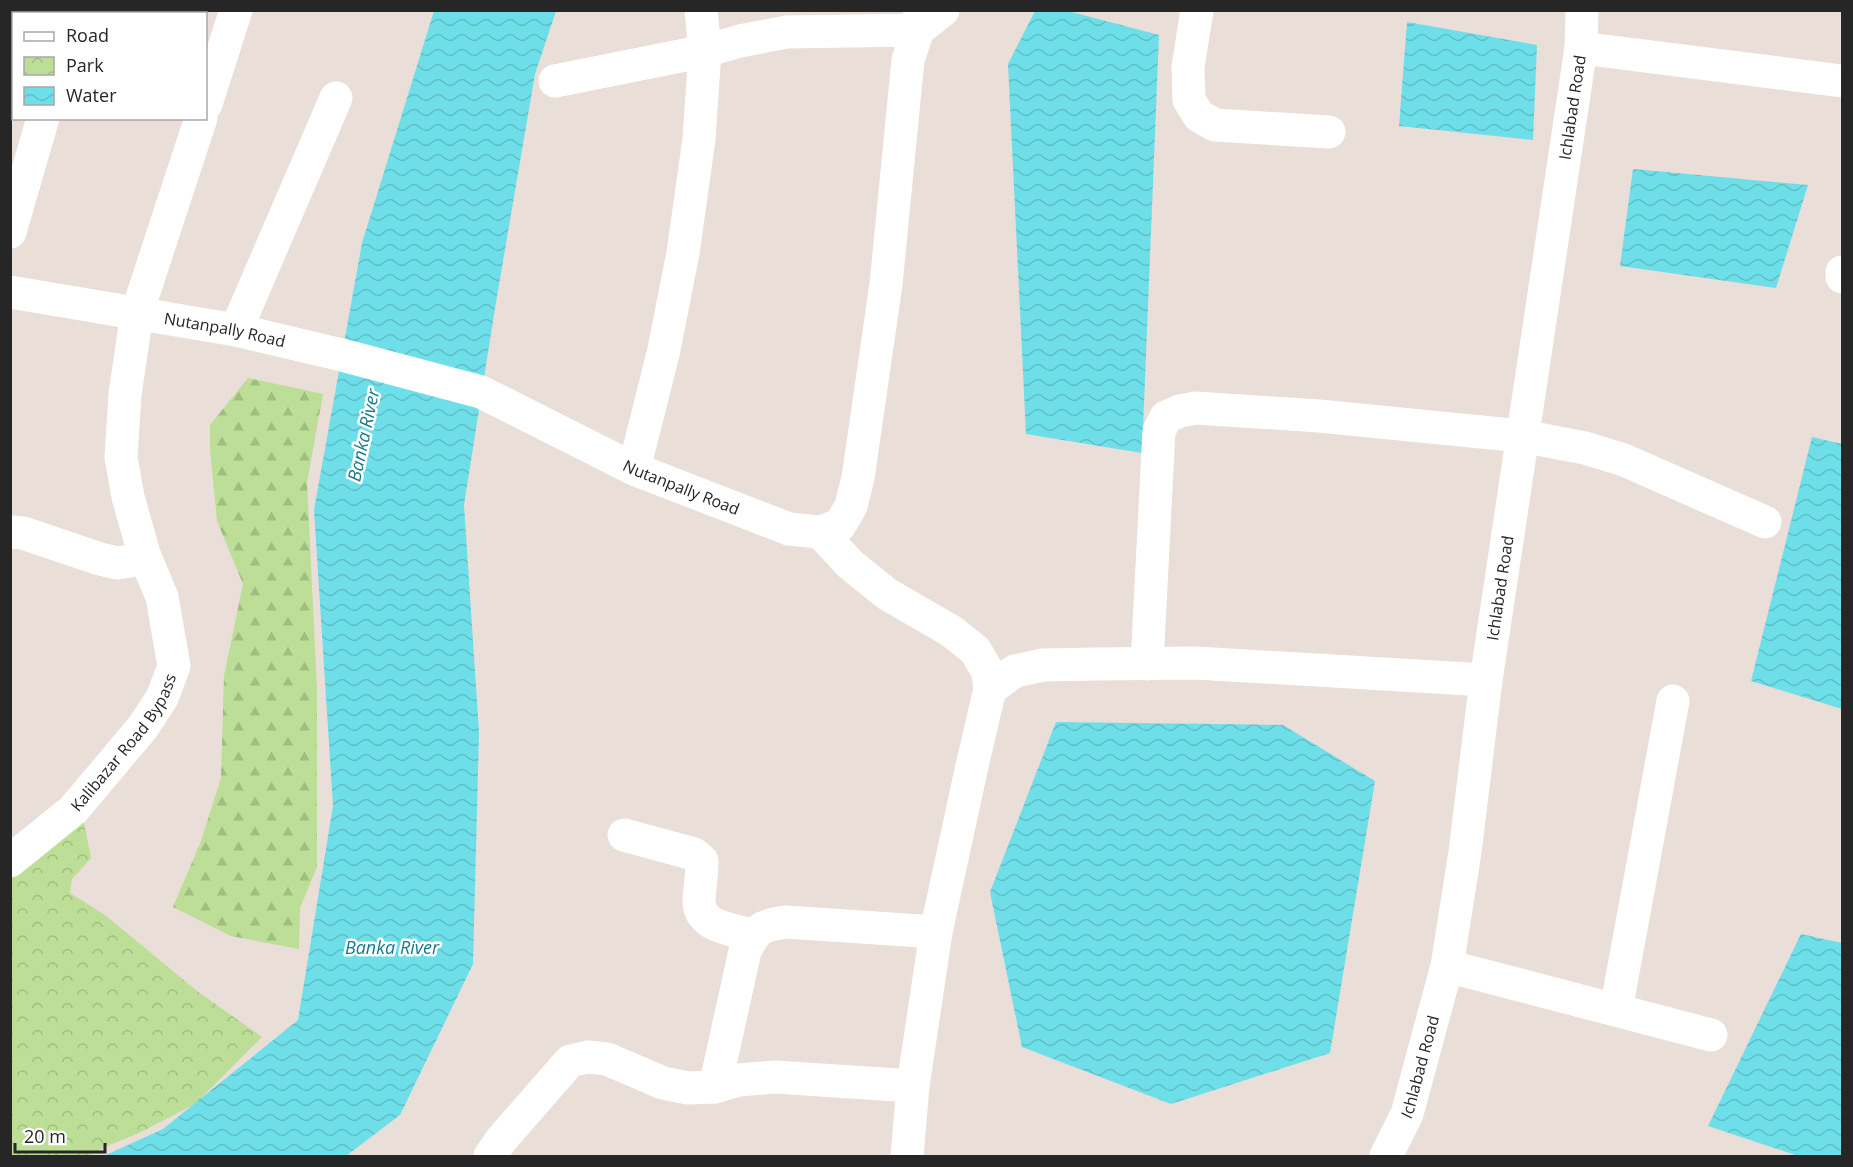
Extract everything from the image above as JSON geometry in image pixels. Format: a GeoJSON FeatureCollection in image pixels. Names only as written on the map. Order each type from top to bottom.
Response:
{"type":"FeatureCollection","features":[{"type":"Feature","properties":{"kind":"street"},"geometry":{"type":"LineString","coordinates":[[207,101],[236,10]]}},
{"type":"Feature","properties":{"kind":"street"},"geometry":{"type":"LineString","coordinates":[[634,469],[663,354],[683,253],[699,139],[705,51],[701,10]]}},
{"type":"Feature","properties":{"kind":"street"},"geometry":{"type":"LineString","coordinates":[[1197,10],[1188,67],[1190,100],[1199,116],[1215,125],[1329,132]]}},
{"type":"Feature","properties":{"kind":"street","name":"Ichlabad Road"},"geometry":{"type":"LineString","coordinates":[[1386,1156],[1407,1114],[1447,966],[1465,852],[1486,680],[1581,48],[1582,10]]}},
{"type":"Feature","properties":{"kind":"street"},"geometry":{"type":"LineString","coordinates":[[555,81],[787,32],[927,17],[908,60],[886,284],[858,478],[851,506],[840,525],[820,532],[851,565],[887,594],[951,631],[975,650],[988,672],[990,690],[936,932],[913,1086],[907,1156]]}},
{"type":"Feature","properties":{"kind":"street"},"geometry":{"type":"LineString","coordinates":[[1581,48],[1842,81]]}},
{"type":"Feature","properties":{"kind":"street"},"geometry":{"type":"LineString","coordinates":[[236,330],[336,98]]}},
{"type":"Feature","properties":{"kind":"street"},"geometry":{"type":"LineString","coordinates":[[10,232],[42,120]]}},
{"type":"Feature","properties":{"kind":"street","name":"Kalibazar Road Bypass"},"geometry":{"type":"LineString","coordinates":[[10,861],[73,810],[143,727],[162,699],[174,666],[162,597],[144,554],[128,497],[121,457],[125,394],[137,314],[200,120]]}},
{"type":"Feature","properties":{"kind":"street"},"geometry":{"type":"LineString","coordinates":[[1842,272],[1842,277]]}},
{"type":"Feature","properties":{"kind":"street","name":"Nutanpally Road"},"geometry":{"type":"LineString","coordinates":[[10,292],[236,330],[481,392],[634,469],[789,529],[820,532]]}},
{"type":"Feature","properties":{"kind":"street"},"geometry":{"type":"LineString","coordinates":[[1146,664],[1159,431],[1166,417],[1180,411],[1196,408],[1319,416],[1522,436],[1585,448],[1624,460],[1765,522]]}},
{"type":"Feature","properties":{"kind":"street"},"geometry":{"type":"LineString","coordinates":[[10,532],[23,533],[117,563],[130,561],[144,554]]}},
{"type":"Feature","properties":{"kind":"street"},"geometry":{"type":"LineString","coordinates":[[990,690],[1015,671],[1043,665],[1196,663],[1486,680]]}},
{"type":"Feature","properties":{"kind":"street"},"geometry":{"type":"LineString","coordinates":[[1616,1010],[1673,700]]}},
{"type":"Feature","properties":{"kind":"street"},"geometry":{"type":"LineString","coordinates":[[624,835],[694,854],[702,861],[699,903],[701,913],[706,920],[714,925],[753,935]]}},
{"type":"Feature","properties":{"kind":"street"},"geometry":{"type":"LineString","coordinates":[[715,1087],[745,951],[753,935],[769,924],[786,922],[936,932]]}},
{"type":"Feature","properties":{"kind":"street"},"geometry":{"type":"LineString","coordinates":[[1447,966],[1711,1035]]}},
{"type":"Feature","properties":{"kind":"street"},"geometry":{"type":"LineString","coordinates":[[490,1156],[501,1140],[570,1061],[588,1057],[607,1059],[663,1083],[688,1088],[715,1087],[739,1080],[775,1077],[913,1086]]}},
{"type":"Feature","properties":{"kind":"green space"},"geometry":{"type":"Polygon","coordinates":[[[248,378],[323,394],[307,482],[317,691],[317,867],[300,908],[299,949],[231,936],[173,907],[201,841],[221,778],[224,676],[243,584],[217,521],[210,425],[248,378]]]}},
{"type":"Feature","properties":{"kind":"green space"},"geometry":{"type":"Polygon","coordinates":[[[84,823],[91,858],[72,879],[70,893],[105,915],[197,991],[262,1037],[195,1104],[139,1133],[89,1156],[11,1156],[10,876],[69,824],[84,823]]]}},
{"type":"Feature","properties":{"kind":"water"},"geometry":{"type":"Polygon","coordinates":[[[11,11],[44,11],[12,12],[11,40],[11,11]]]}},
{"type":"Feature","properties":{"kind":"water","name":"Banka River"},"geometry":{"type":"Polygon","coordinates":[[[434,11],[556,11],[535,74],[464,505],[479,732],[473,964],[400,1115],[346,1156],[104,1156],[163,1129],[298,1020],[333,806],[314,510],[362,243],[434,11]]]}},
{"type":"Feature","properties":{"kind":"water"},"geometry":{"type":"Polygon","coordinates":[[[1035,11],[1068,11],[1159,35],[1142,453],[1026,434],[1008,64],[1035,11]]]}},
{"type":"Feature","properties":{"kind":"water"},"geometry":{"type":"Polygon","coordinates":[[[1407,22],[1537,45],[1533,140],[1399,126],[1407,22]]]}},
{"type":"Feature","properties":{"kind":"water"},"geometry":{"type":"Polygon","coordinates":[[[1633,169],[1808,185],[1776,288],[1620,266],[1633,169]]]}},
{"type":"Feature","properties":{"kind":"water"},"geometry":{"type":"Polygon","coordinates":[[[1812,437],[1842,444],[1842,709],[1751,681],[1812,437]]]}},
{"type":"Feature","properties":{"kind":"water"},"geometry":{"type":"Polygon","coordinates":[[[1056,722],[1283,725],[1375,781],[1330,1053],[1171,1104],[1022,1047],[990,892],[1056,722]]]}},
{"type":"Feature","properties":{"kind":"water"},"geometry":{"type":"Polygon","coordinates":[[[1801,934],[1842,943],[1842,1156],[1798,1156],[1708,1126],[1801,934]]]}}]}
